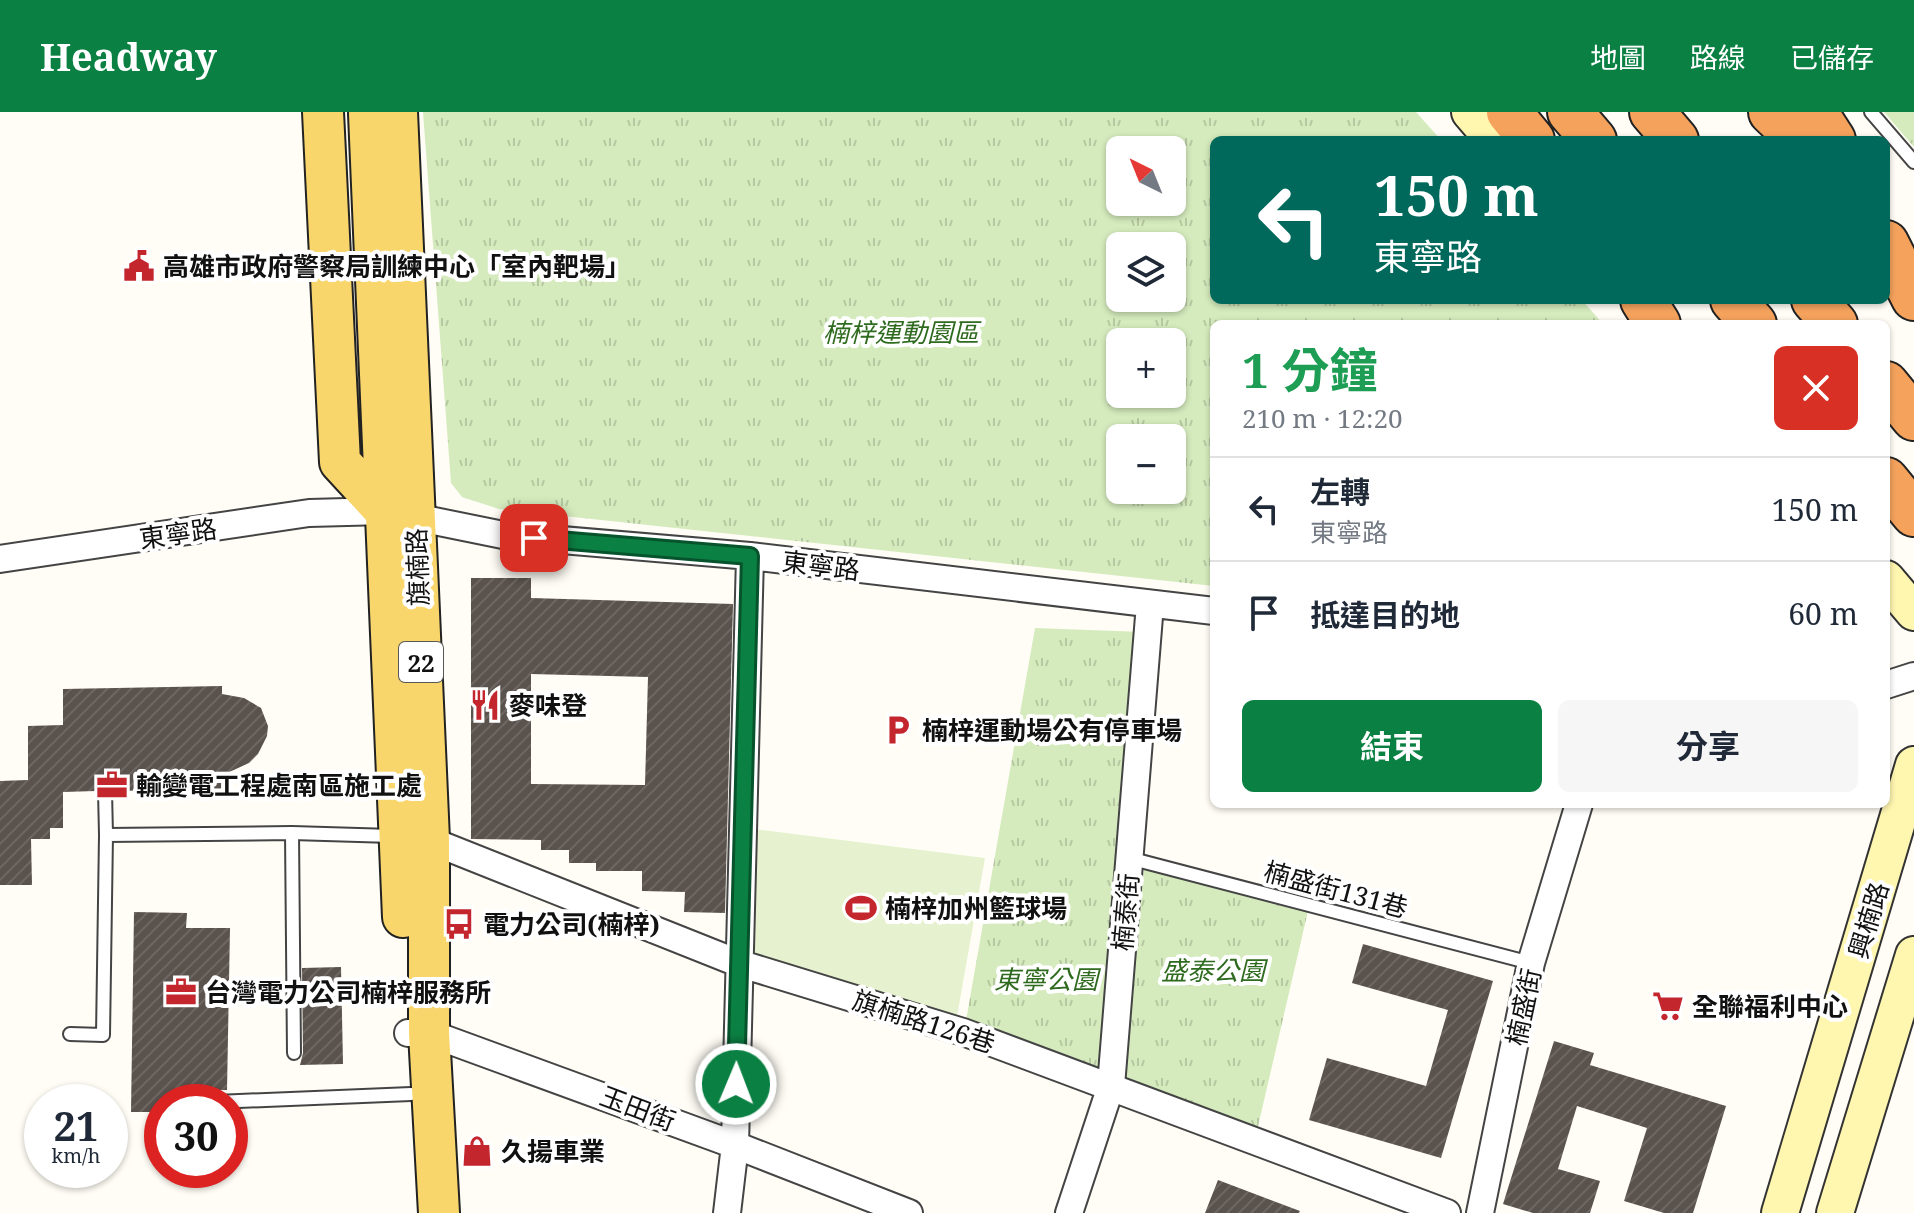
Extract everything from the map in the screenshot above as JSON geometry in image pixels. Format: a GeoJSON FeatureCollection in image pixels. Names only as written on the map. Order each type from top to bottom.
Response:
{"type":"FeatureCollection","features":[{"type":"Feature","properties":{"kind":"highway"},"geometry":{"type":"LineString","coordinates":[[1509,112],[1529,136]]}},
{"type":"Feature","properties":{"kind":"highway"},"geometry":{"type":"LineString","coordinates":[[1570,112],[1591,136]]}},
{"type":"Feature","properties":{"kind":"highway"},"geometry":{"type":"LineString","coordinates":[[1652,112],[1673,136]]}},
{"type":"Feature","properties":{"kind":"highway"},"geometry":{"type":"LineString","coordinates":[[1890,251],[1914,298]]}},
{"type":"Feature","properties":{"kind":"highway"},"geometry":{"type":"LineString","coordinates":[[1736,304],[1750,320]]}},
{"type":"Feature","properties":{"kind":"highway"},"geometry":{"type":"LineString","coordinates":[[1818,304],[1832,320]]}},
{"type":"Feature","properties":{"kind":"highway"},"geometry":{"type":"LineString","coordinates":[[1890,389],[1914,418]]}},
{"type":"Feature","properties":{"kind":"highway"},"geometry":{"type":"LineString","coordinates":[[1890,485],[1914,514]]}},
{"type":"Feature","properties":{"kind":"main road","name":"旗楠路"},"geometry":{"type":"LineString","coordinates":[[323,112],[340,462],[400,515]]}},
{"type":"Feature","properties":{"kind":"main road","name":"旗楠路"},"geometry":{"type":"LineString","coordinates":[[369,112],[400,515],[419,1033],[430,1211]]}},
{"type":"Feature","properties":{"kind":"main road","name":"旗楠路"},"geometry":{"type":"LineString","coordinates":[[397,112],[400,515]]}},
{"type":"Feature","properties":{"kind":"main road","name":"旗楠路"},"geometry":{"type":"LineString","coordinates":[[419,1033],[411,1094],[430,1211]]}},
{"type":"Feature","properties":{"kind":"street"},"geometry":{"type":"LineString","coordinates":[[1470,112],[1491,136]]}},
{"type":"Feature","properties":{"kind":"street"},"geometry":{"type":"LineString","coordinates":[[1890,235],[1914,260]]}},
{"type":"Feature","properties":{"kind":"street"},"geometry":{"type":"LineString","coordinates":[[1639,304],[1653,320]]}},
{"type":"Feature","properties":{"kind":"street","name":"東寧路"},"geometry":{"type":"LineString","coordinates":[[0,559],[309,513],[400,515],[503,535],[750,556],[1210,611]]}},
{"type":"Feature","properties":{"kind":"street"},"geometry":{"type":"LineString","coordinates":[[727,1213],[735,1145],[750,556]]}},
{"type":"Feature","properties":{"kind":"street"},"geometry":{"type":"LineString","coordinates":[[1890,584],[1914,612]]}},
{"type":"Feature","properties":{"kind":"street","name":"楠泰街"},"geometry":{"type":"LineString","coordinates":[[1069,1213],[1111,1086],[1150,604]]}},
{"type":"Feature","properties":{"kind":"street"},"geometry":{"type":"LineString","coordinates":[[1890,684],[1914,676]]}},
{"type":"Feature","properties":{"kind":"street","name":"興楠路"},"geometry":{"type":"LineString","coordinates":[[1780,1213],[1914,765]]}},
{"type":"Feature","properties":{"kind":"street","name":"楠盛街"},"geometry":{"type":"LineString","coordinates":[[1480,1213],[1531,963],[1578,808]]}},
{"type":"Feature","properties":{"kind":"street","name":"旗楠路126巷"},"geometry":{"type":"LineString","coordinates":[[414,838],[738,963],[963,1032],[1447,1213]]}},
{"type":"Feature","properties":{"kind":"street","name":"興楠路"},"geometry":{"type":"LineString","coordinates":[[1835,1213],[1914,955]]}},
{"type":"Feature","properties":{"kind":"street","name":"玉田街"},"geometry":{"type":"LineString","coordinates":[[419,1033],[735,1145],[909,1213]]}},
{"type":"Feature","properties":{"kind":"lane"},"geometry":{"type":"LineString","coordinates":[[1871,112],[1914,162]]}},
{"type":"Feature","properties":{"kind":"lane"},"geometry":{"type":"LineString","coordinates":[[70,1034],[103,1035],[105,791]]}},
{"type":"Feature","properties":{"kind":"lane"},"geometry":{"type":"LineString","coordinates":[[106,835],[292,833],[414,838]]}},
{"type":"Feature","properties":{"kind":"lane"},"geometry":{"type":"LineString","coordinates":[[292,833],[294,1053]]}},
{"type":"Feature","properties":{"kind":"lane","name":"楠盛街131巷"},"geometry":{"type":"LineString","coordinates":[[1129,858],[1531,963]]}},
{"type":"Feature","properties":{"kind":"lane"},"geometry":{"type":"LineString","coordinates":[[248,1101],[411,1094]]}},
{"type":"Feature","properties":{"kind":"green space","name":"楠梓運動園區"},"geometry":{"type":"Polygon","coordinates":[[[423,112],[1416,112],[1437,136],[1210,136],[1210,304],[1586,304],[1600,320],[1210,320],[1210,586],[499,509],[462,497],[451,483],[423,112]]]}},
{"type":"Feature","properties":{"kind":"green space"},"geometry":{"type":"Polygon","coordinates":[[[1884,112],[1914,112],[1914,147],[1884,112]]]}},
{"type":"Feature","properties":{"kind":"green space","name":"東寧公園"},"geometry":{"type":"Polygon","coordinates":[[[1035,628],[1143,632],[1111,1086],[964,1032],[1035,628]]]}},
{"type":"Feature","properties":{"kind":"green space","name":"楠梓加州籃球場"},"geometry":{"type":"Polygon","coordinates":[[[746,828],[985,858],[956,1022],[745,957],[746,828]]]}},
{"type":"Feature","properties":{"kind":"green space","name":"盛泰公園"},"geometry":{"type":"Polygon","coordinates":[[[1144,868],[1308,911],[1256,1135],[1123,1084],[1144,868]]]}},
{"type":"Feature","properties":{"kind":"building"},"geometry":{"type":"Polygon","coordinates":[[[471,578],[531,578],[531,598],[733,604],[725,913],[684,912],[685,892],[642,891],[642,871],[596,871],[596,863],[569,863],[569,850],[541,850],[541,840],[471,839],[471,578]],[[531,674],[531,784],[645,785],[648,677],[531,674]]]}},
{"type":"Feature","properties":{"kind":"building","name":"輸變電工程處南區施工處"},"geometry":{"type":"Polygon","coordinates":[[[222,686],[222,694],[244,698],[261,708],[268,726],[267,736],[258,754],[249,763],[225,774],[224,789],[114,791],[106,782],[100,784],[96,791],[63,792],[63,828],[50,828],[50,839],[31,839],[32,885],[0,885],[0,781],[28,780],[28,726],[63,725],[63,689],[222,686]]]}},
{"type":"Feature","properties":{"kind":"building","name":"台灣電力公司楠梓服務所"},"geometry":{"type":"Polygon","coordinates":[[[134,912],[187,913],[186,928],[230,928],[227,1084],[144,1084],[144,1112],[131,1112],[134,912]]]}},
{"type":"Feature","properties":{"kind":"building"},"geometry":{"type":"Polygon","coordinates":[[[1363,944],[1493,981],[1441,1158],[1309,1120],[1327,1058],[1426,1086],[1448,1010],[1352,983],[1363,944]]]}},
{"type":"Feature","properties":{"kind":"building"},"geometry":{"type":"Polygon","coordinates":[[[341,967],[343,1064],[300,1065],[303,1053],[302,968],[341,967]]]}},
{"type":"Feature","properties":{"kind":"building"},"geometry":{"type":"Polygon","coordinates":[[[1554,1041],[1594,1053],[1590,1065],[1726,1106],[1693,1213],[1664,1213],[1624,1201],[1647,1128],[1577,1106],[1558,1169],[1600,1181],[1590,1213],[1533,1213],[1503,1204],[1554,1041]]]}},
{"type":"Feature","properties":{"kind":"building"},"geometry":{"type":"Polygon","coordinates":[[[1218,1180],[1300,1211],[1205,1213],[1218,1180]]]}},
{"type":"Feature","properties":{"kind":"place","name":"高雄市政府警察局訓練中心「室內靶場」"},"geometry":{"type":"Point","coordinates":[139,266]}},
{"type":"Feature","properties":{"kind":"place","name":"麥味登"},"geometry":{"type":"Point","coordinates":[485,705]}},
{"type":"Feature","properties":{"kind":"place","name":"楠梓運動場公有停車場"},"geometry":{"type":"Point","coordinates":[898,730]}},
{"type":"Feature","properties":{"kind":"place","name":"輸變電工程處南區施工處"},"geometry":{"type":"Point","coordinates":[112,785]}},
{"type":"Feature","properties":{"kind":"place","name":"楠梓加州籃球場"},"geometry":{"type":"Point","coordinates":[861,908]}},
{"type":"Feature","properties":{"kind":"place","name":"電力公司(楠梓)"},"geometry":{"type":"Point","coordinates":[459,924]}},
{"type":"Feature","properties":{"kind":"place","name":"台灣電力公司楠梓服務所"},"geometry":{"type":"Point","coordinates":[181,992]}},
{"type":"Feature","properties":{"kind":"place","name":"全聯福利中心"},"geometry":{"type":"Point","coordinates":[1668,1006]}},
{"type":"Feature","properties":{"kind":"place","name":"久揚車業"},"geometry":{"type":"Point","coordinates":[477,1151]}},
{"type":"Feature","properties":{"kind":"route"},"geometry":{"type":"LineString","coordinates":[[534,538],[750,556],[736,1084]]}}]}
